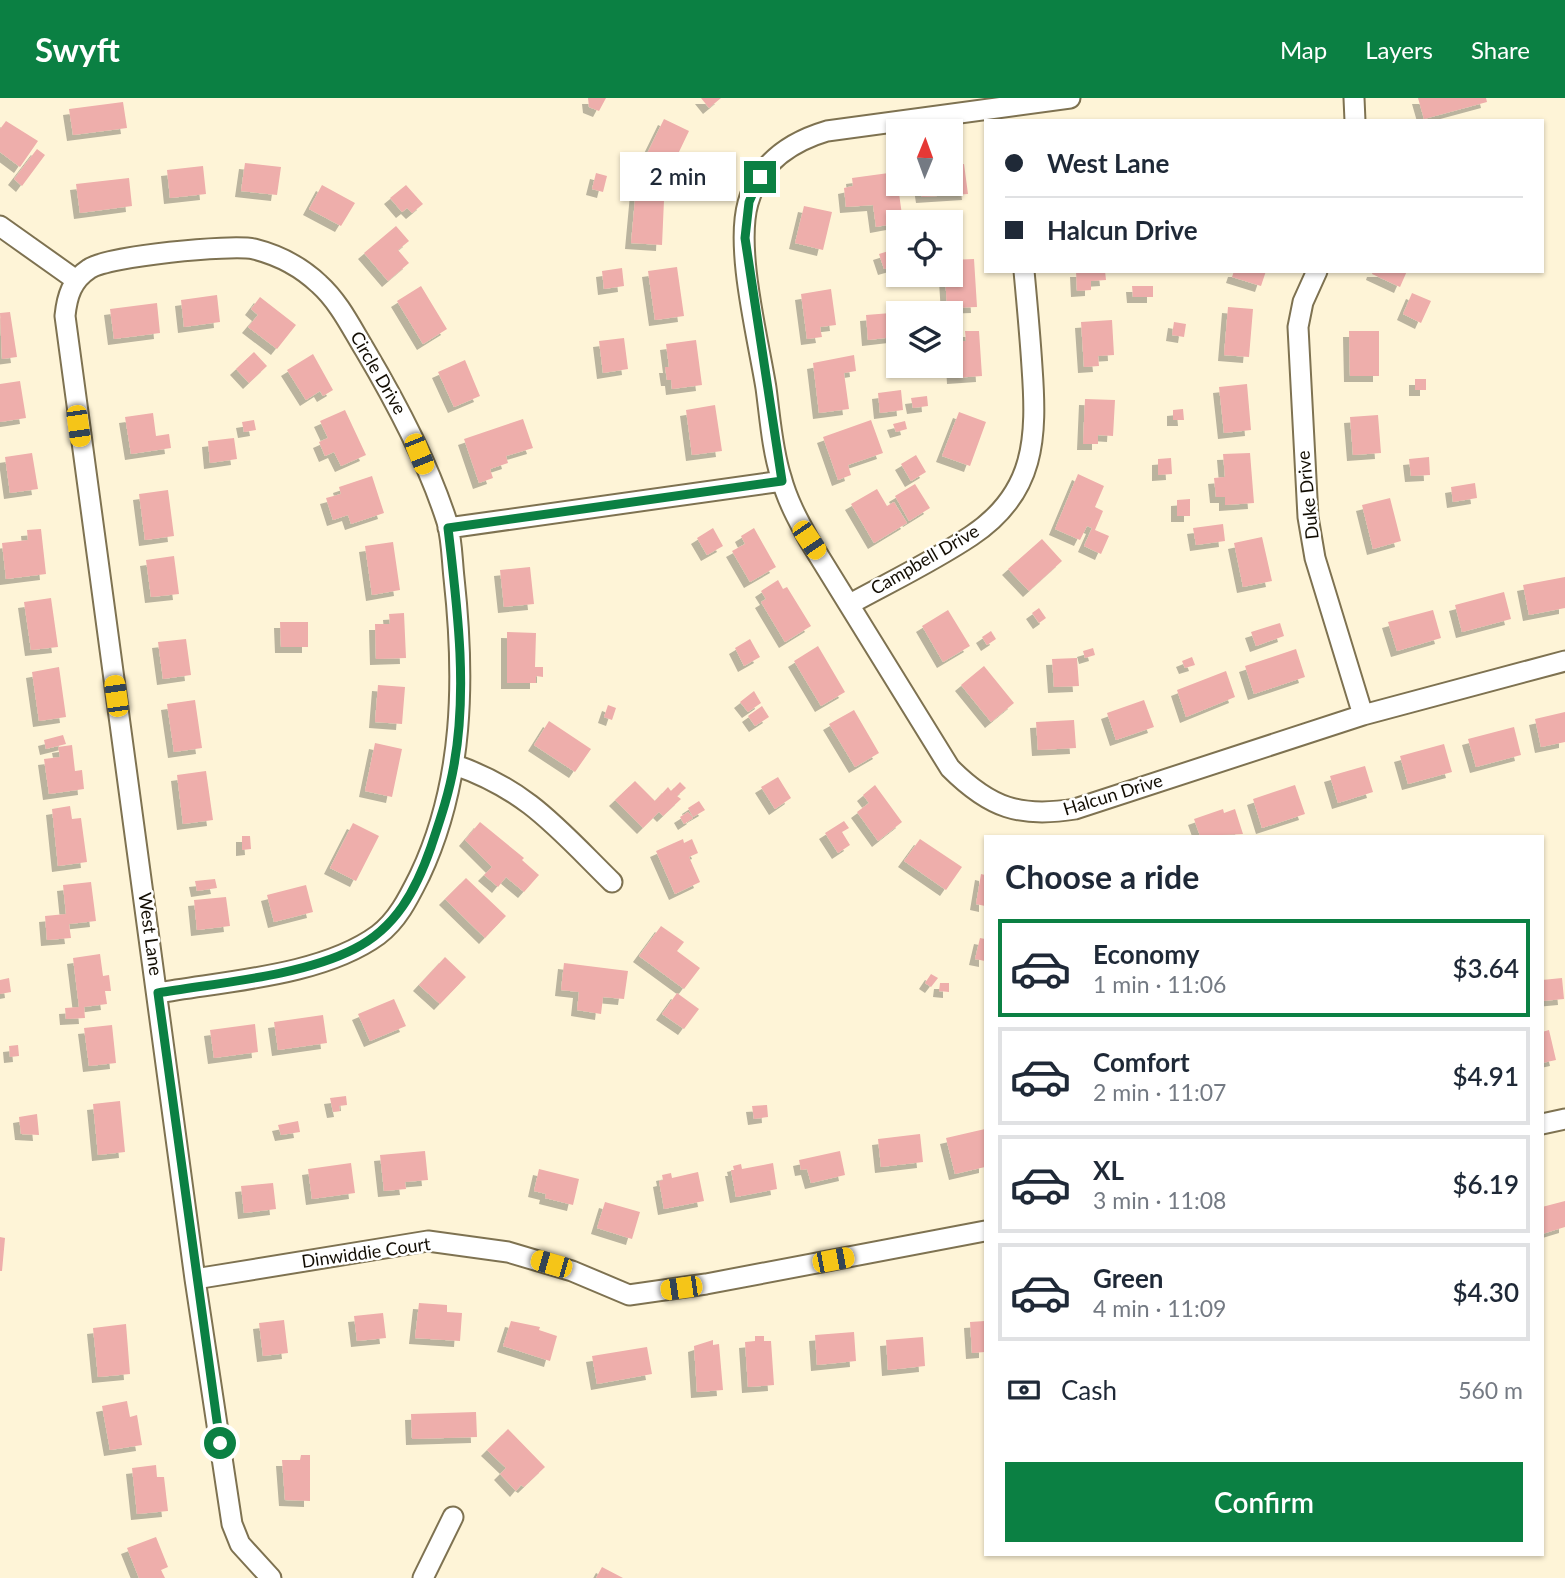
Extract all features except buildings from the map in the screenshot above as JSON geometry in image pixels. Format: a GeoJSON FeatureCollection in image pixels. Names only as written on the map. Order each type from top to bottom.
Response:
{"type":"FeatureCollection","features":[{"type":"Feature","properties":{"kind":"street","name":"Halcun Drive"},"geometry":{"type":"LineString","coordinates":[[1070,98],[1005,109],[827,131],[788,147],[771,162],[757,181],[749,202],[745,238],[782,481],[809,540],[950,768],[983,796],[1022,812],[1049,813],[1075,809],[1363,715],[1565,661]]}},
{"type":"Feature","properties":{"kind":"street"},"geometry":{"type":"LineString","coordinates":[[1354,98],[1355,119]]}},
{"type":"Feature","properties":{"kind":"street"},"geometry":{"type":"LineString","coordinates":[[0,226],[76,280]]}},
{"type":"Feature","properties":{"kind":"street","name":"Circle Drive"},"geometry":{"type":"LineString","coordinates":[[76,280],[101,263],[228,247],[253,249],[295,266],[318,283],[338,305],[401,409],[448,528],[457,603],[458,728],[454,765],[446,802],[425,864],[406,903],[378,935],[352,951],[300,968],[158,993]]}},
{"type":"Feature","properties":{"kind":"street","name":"Campbell Drive"},"geometry":{"type":"LineString","coordinates":[[849,604],[971,536],[994,518],[1013,496],[1025,474],[1033,449],[1036,418],[1024,273]]}},
{"type":"Feature","properties":{"kind":"street","name":"Duke Drive"},"geometry":{"type":"LineString","coordinates":[[1316,273],[1303,302],[1298,327],[1308,517],[1315,558],[1363,715]]}},
{"type":"Feature","properties":{"kind":"street","name":"West Lane"},"geometry":{"type":"LineString","coordinates":[[76,280],[66,300],[65,316],[195,1279],[232,1524],[240,1544],[271,1578]]}},
{"type":"Feature","properties":{"kind":"street"},"geometry":{"type":"LineString","coordinates":[[448,528],[782,481]]}},
{"type":"Feature","properties":{"kind":"street"},"geometry":{"type":"LineString","coordinates":[[454,765],[484,775],[528,802],[612,882]]}},
{"type":"Feature","properties":{"kind":"street"},"geometry":{"type":"LineString","coordinates":[[1544,1124],[1565,1119]]}},
{"type":"Feature","properties":{"kind":"street","name":"Dinwiddie Court"},"geometry":{"type":"LineString","coordinates":[[195,1279],[428,1241],[508,1252],[572,1271],[629,1294],[706,1284],[984,1231]]}},
{"type":"Feature","properties":{"kind":"street"},"geometry":{"type":"LineString","coordinates":[[423,1578],[453,1517]]}},
{"type":"Feature","properties":{"kind":"route"},"geometry":{"type":"LineString","coordinates":[[220,1443],[195,1279],[158,993],[300,968],[352,951],[378,935],[406,903],[425,864],[446,802],[457,746],[457,603],[448,528],[782,481],[751,292],[745,238],[749,202],[760,177]]}}]}
